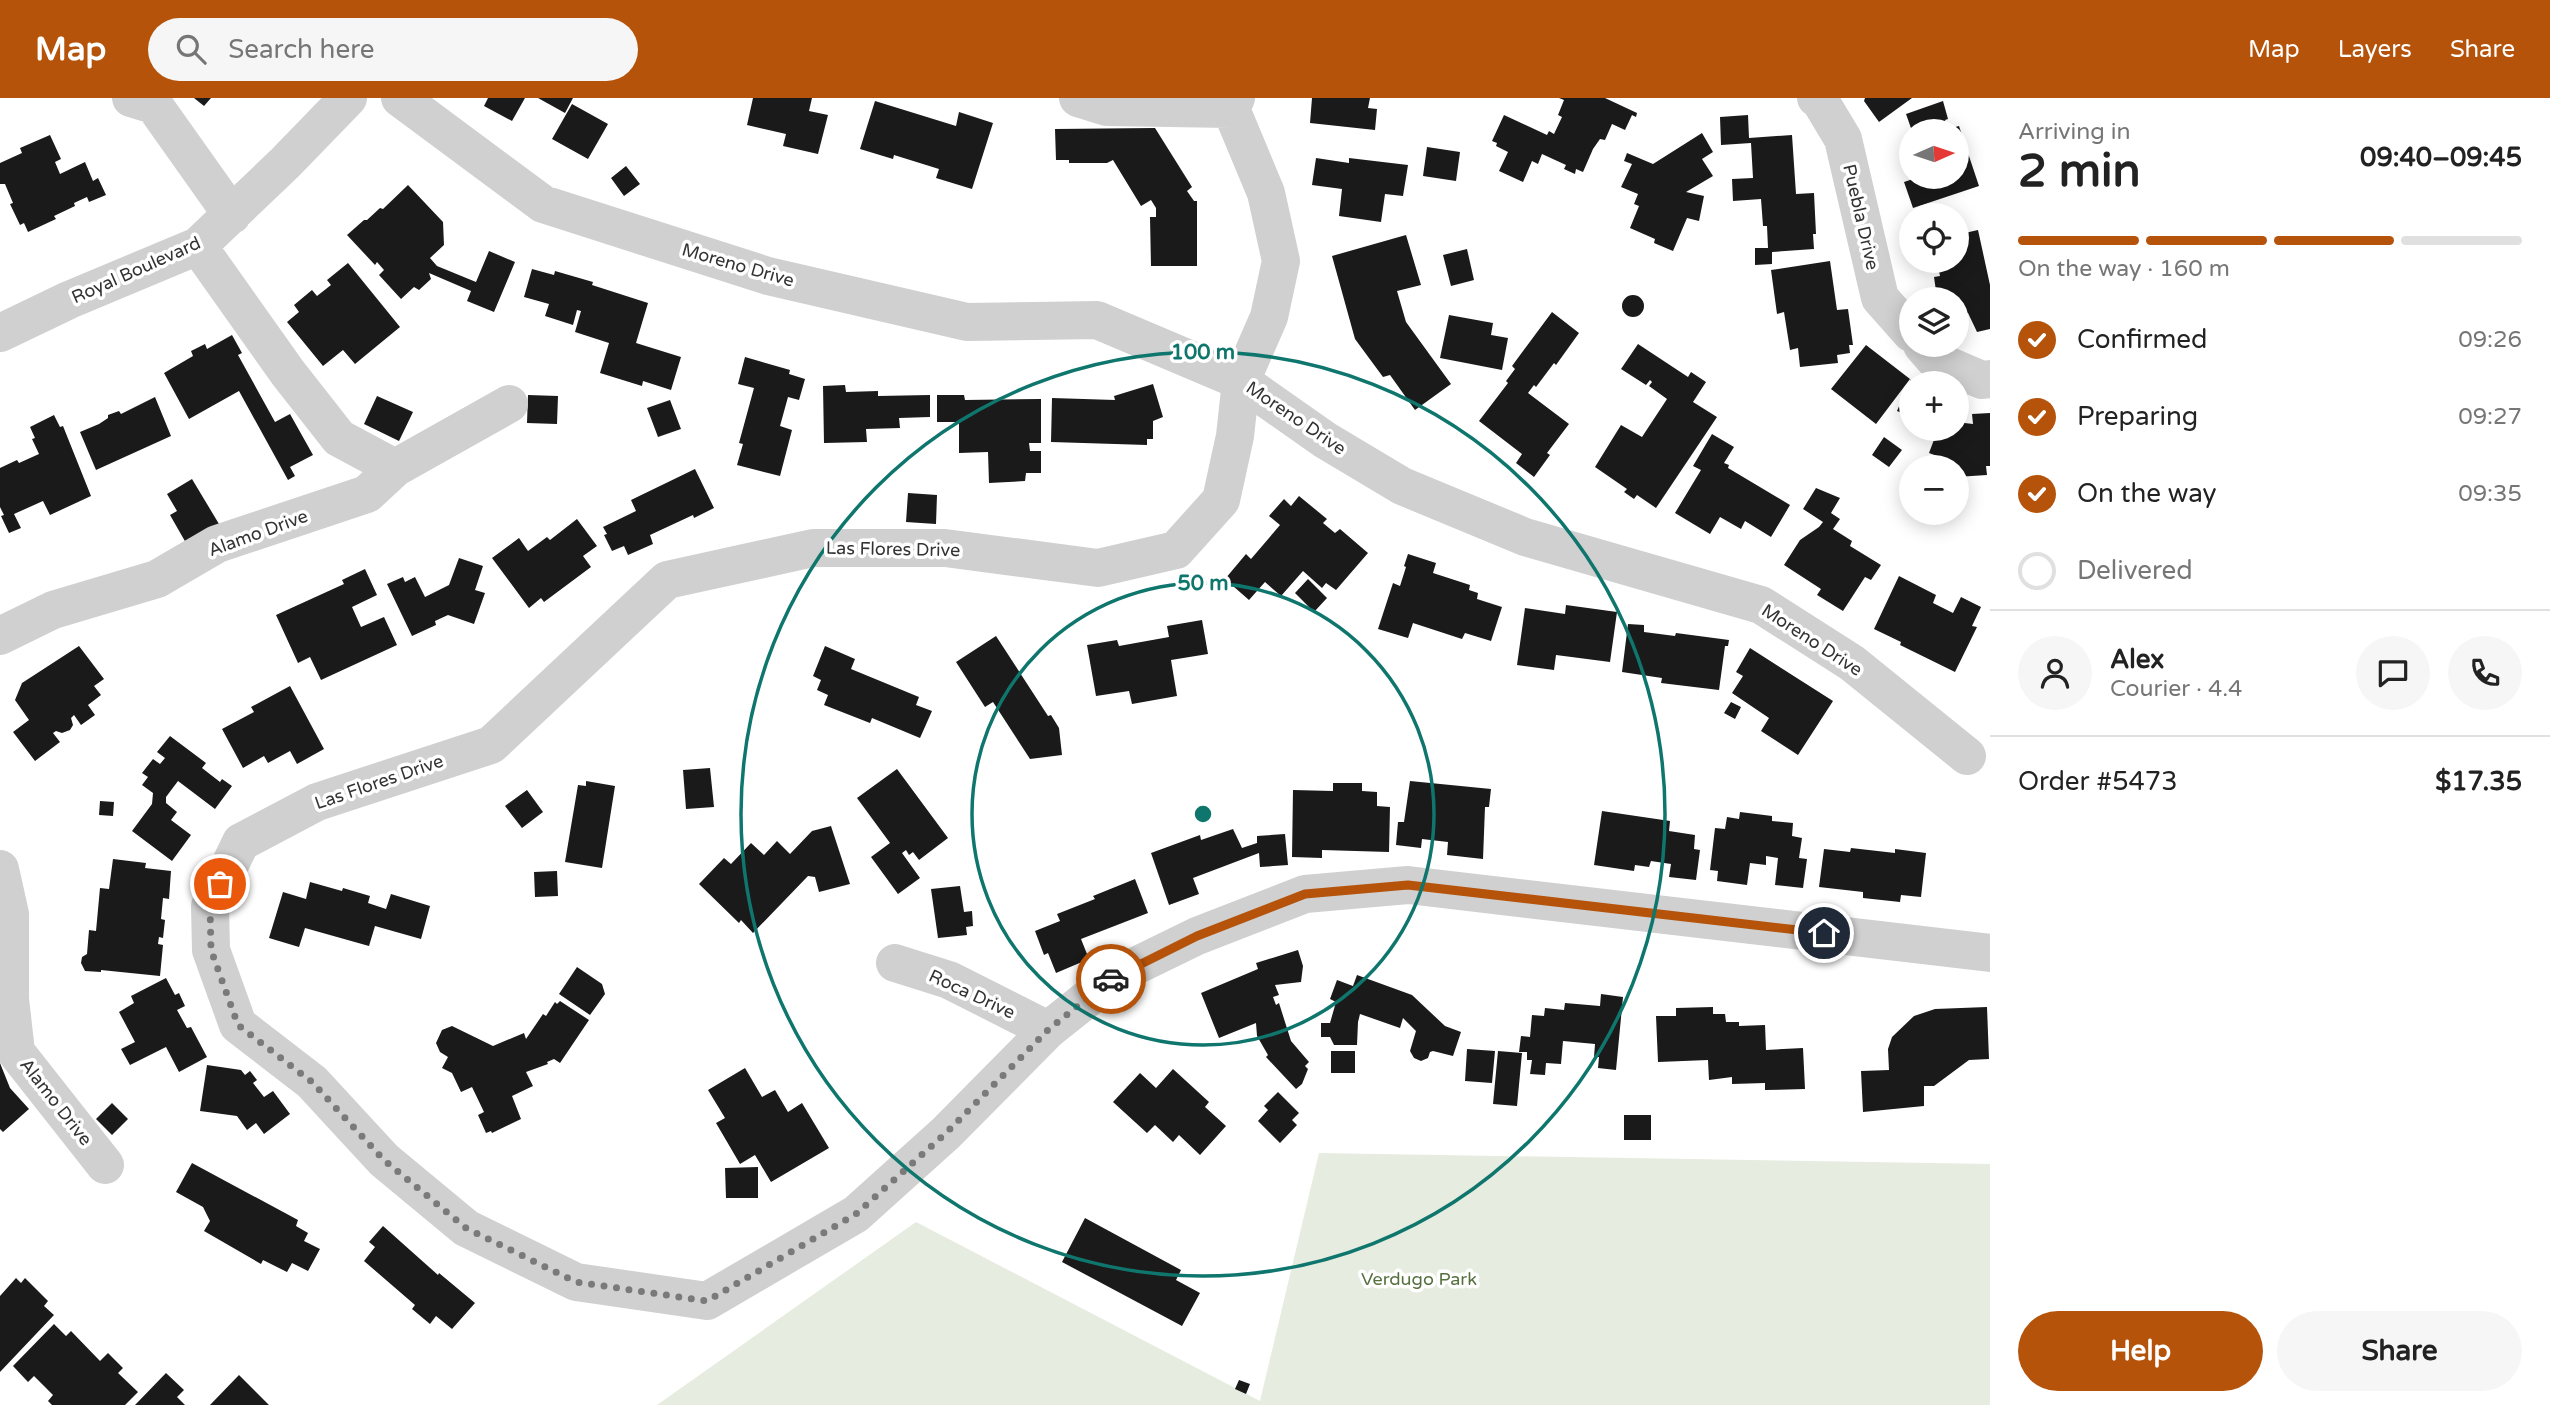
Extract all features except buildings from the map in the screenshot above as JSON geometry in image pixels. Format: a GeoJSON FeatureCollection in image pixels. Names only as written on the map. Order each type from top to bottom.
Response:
{"type":"FeatureCollection","features":[{"type":"Feature","properties":{"kind":"street"},"geometry":{"type":"LineString","coordinates":[[131,98],[154,105],[232,215]]}},
{"type":"Feature","properties":{"kind":"street","name":"Royal Boulevard"},"geometry":{"type":"LineString","coordinates":[[0,332],[198,246],[348,98]]}},
{"type":"Feature","properties":{"kind":"street","name":"Moreno Drive"},"geometry":{"type":"LineString","coordinates":[[400,98],[543,204],[768,276],[967,322],[1097,320],[1241,381],[1325,440],[1402,486],[1525,537],[1761,605],[1852,663],[1967,756]]}},
{"type":"Feature","properties":{"kind":"street"},"geometry":{"type":"LineString","coordinates":[[1078,98],[1107,107],[1234,103]]}},
{"type":"Feature","properties":{"kind":"street","name":"Puebla Drive"},"geometry":{"type":"LineString","coordinates":[[1816,98],[1843,139],[1880,298],[1899,319]]}},
{"type":"Feature","properties":{"kind":"street","name":"Las Flores Drive"},"geometry":{"type":"LineString","coordinates":[[1234,103],[1266,193],[1281,261],[1269,317],[1241,381],[1235,436],[1221,500],[1176,550],[1098,568],[945,548],[813,548],[667,580],[491,745],[317,802],[240,842],[210,906],[211,950],[238,1025],[312,1082],[384,1160],[466,1228],[576,1282],[707,1301],[856,1214],[946,1133],[1048,1030],[1116,975],[1197,936],[1305,894],[1408,885],[1990,953]]}},
{"type":"Feature","properties":{"kind":"street"},"geometry":{"type":"LineString","coordinates":[[198,246],[288,373],[339,438],[395,468]]}},
{"type":"Feature","properties":{"kind":"street"},"geometry":{"type":"LineString","coordinates":[[1933,357],[1982,380],[1990,379]]}},
{"type":"Feature","properties":{"kind":"street","name":"Alamo Drive"},"geometry":{"type":"LineString","coordinates":[[0,636],[53,610],[157,579],[217,544],[367,494],[395,468],[509,404]]}},
{"type":"Feature","properties":{"kind":"street","name":"Alamo Drive"},"geometry":{"type":"LineString","coordinates":[[0,869],[10,914],[9,999],[16,1052],[105,1166]]}},
{"type":"Feature","properties":{"kind":"street","name":"Roca Drive"},"geometry":{"type":"LineString","coordinates":[[895,963],[950,980],[1048,1030]]}},
{"type":"Feature","properties":{"kind":"green space","name":"Verdugo Park"},"geometry":{"type":"Polygon","coordinates":[[[1319,1153],[1990,1164],[1990,1405],[657,1405],[916,1222],[1260,1401],[1319,1153]]]}},
{"type":"Feature","properties":{"kind":"way so far"},"geometry":{"type":"LineString","coordinates":[[220,884],[210,906],[211,950],[238,1025],[312,1082],[384,1160],[466,1228],[576,1282],[707,1301],[856,1214],[946,1133],[1048,1030],[1111,979]]}},
{"type":"Feature","properties":{"kind":"route"},"geometry":{"type":"LineString","coordinates":[[1111,979],[1197,936],[1305,894],[1408,885],[1824,933]]}}]}
